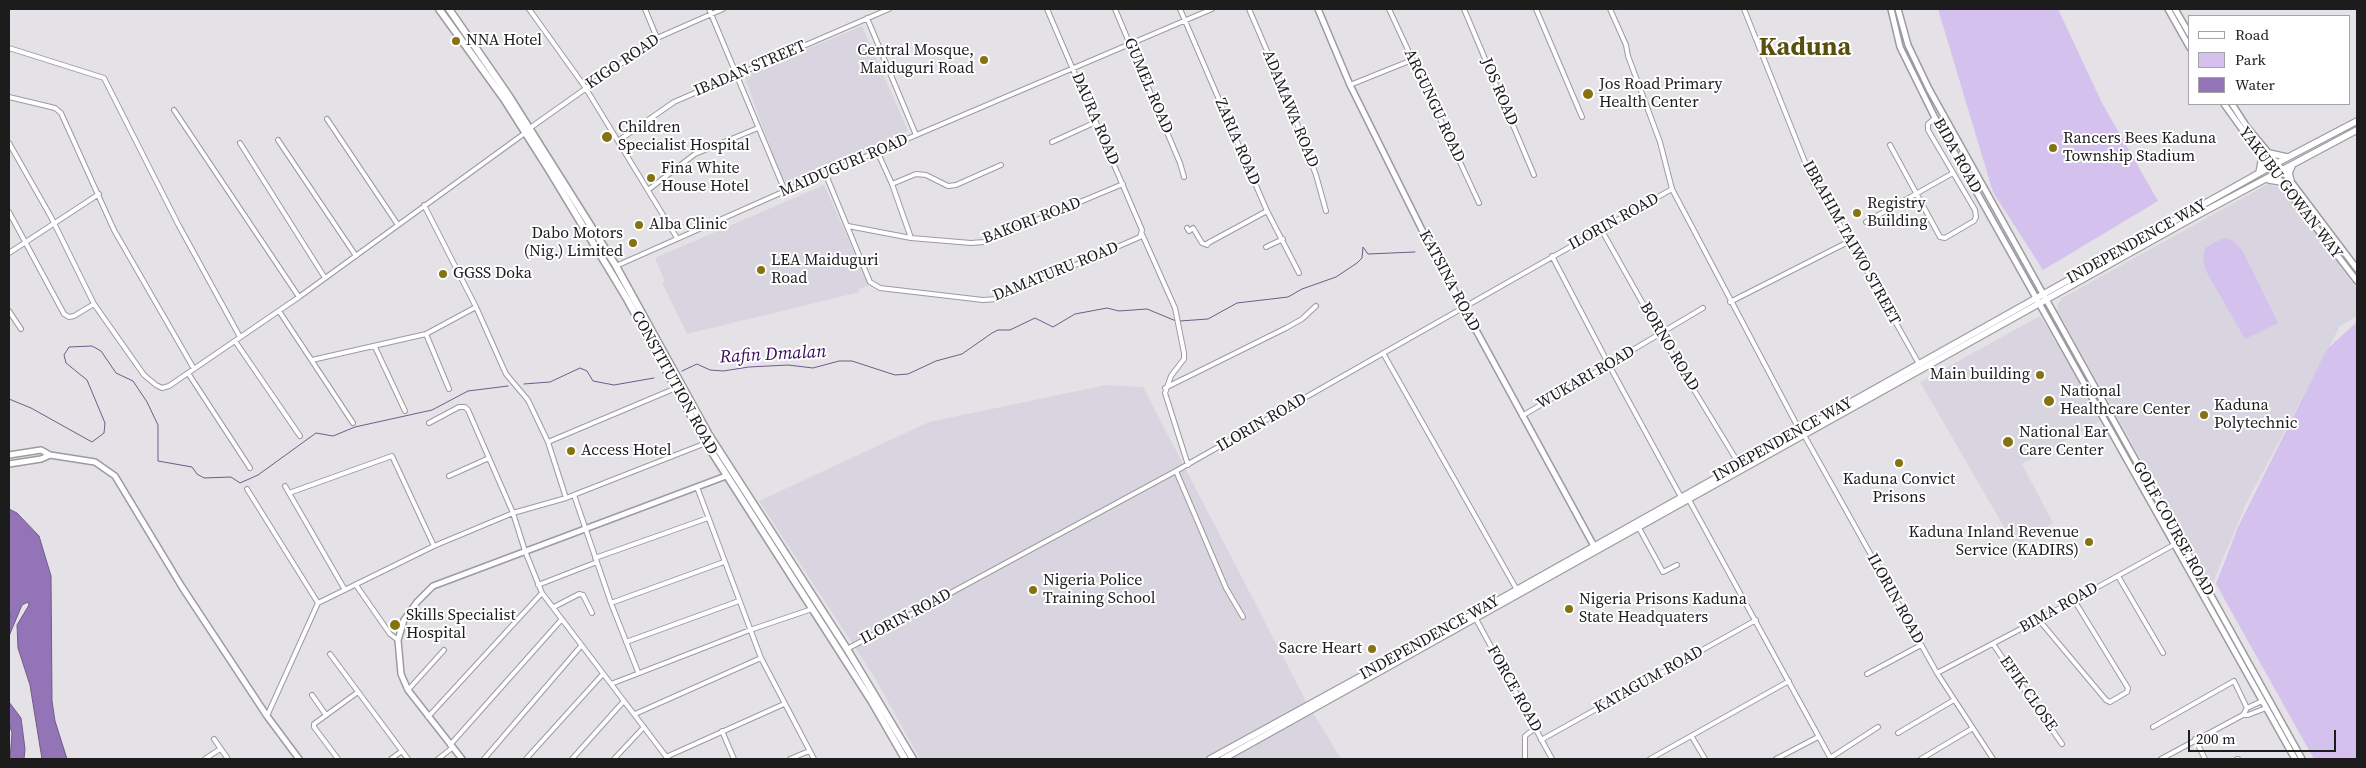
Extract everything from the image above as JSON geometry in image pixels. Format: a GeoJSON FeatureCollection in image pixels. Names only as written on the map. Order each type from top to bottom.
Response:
{"type":"FeatureCollection","features":[{"type":"Feature","properties":{"kind":"main road","name":"CONSTITUTION ROAD"},"geometry":{"type":"LineString","coordinates":[[439,9],[528,131],[812,608],[872,702],[905,759]]}},
{"type":"Feature","properties":{"kind":"main road","name":"CONSTITUTION ROAD"},"geometry":{"type":"LineString","coordinates":[[449,9],[616,266],[668,366]]}},
{"type":"Feature","properties":{"kind":"main road","name":"INDEPENDENCE WAY"},"geometry":{"type":"LineString","coordinates":[[1210,759],[1517,590],[1739,464],[1802,433],[2041,299],[2259,173],[2357,121]]}},
{"type":"Feature","properties":{"kind":"main road","name":"INDEPENDENCE WAY"},"geometry":{"type":"LineString","coordinates":[[1223,759],[1639,528],[1919,364],[2357,130]]}},
{"type":"Feature","properties":{"kind":"main road"},"geometry":{"type":"LineString","coordinates":[[2269,153],[2280,157],[2289,157]]}},
{"type":"Feature","properties":{"kind":"main road"},"geometry":{"type":"LineString","coordinates":[[2259,173],[2262,157]]}},
{"type":"Feature","properties":{"kind":"main road"},"geometry":{"type":"LineString","coordinates":[[2290,181],[2289,173],[2293,164]]}},
{"type":"Feature","properties":{"kind":"main road"},"geometry":{"type":"LineString","coordinates":[[2264,180],[2273,179],[2281,182]]}},
{"type":"Feature","properties":{"kind":"main road","name":"CONSTITUTION ROAD"},"geometry":{"type":"LineString","coordinates":[[674,376],[676,388],[726,476],[847,649],[913,759]]}},
{"type":"Feature","properties":{"kind":"street"},"geometry":{"type":"LineString","coordinates":[[529,9],[586,87],[677,238]]}},
{"type":"Feature","properties":{"kind":"street"},"geometry":{"type":"LineString","coordinates":[[644,9],[657,38]]}},
{"type":"Feature","properties":{"kind":"street"},"geometry":{"type":"LineString","coordinates":[[709,9],[784,191]]}},
{"type":"Feature","properties":{"kind":"street","name":"KIGO ROAD"},"geometry":{"type":"LineString","coordinates":[[9,143],[55,225],[94,304],[144,375],[162,388],[170,386],[279,311],[586,87],[657,38],[723,9]]}},
{"type":"Feature","properties":{"kind":"street","name":"IBADAN STREET"},"geometry":{"type":"LineString","coordinates":[[618,141],[674,102],[889,9]]}},
{"type":"Feature","properties":{"kind":"street","name":"DAURA ROAD"},"geometry":{"type":"LineString","coordinates":[[1047,9],[1074,68],[1176,314],[1184,359],[1171,376],[1165,388]]}},
{"type":"Feature","properties":{"kind":"street","name":"GUMEL ROAD"},"geometry":{"type":"LineString","coordinates":[[1115,9],[1180,163],[1184,177]]}},
{"type":"Feature","properties":{"kind":"street","name":"ZARIA ROAD"},"geometry":{"type":"LineString","coordinates":[[1180,9],[1267,211],[1299,272]]}},
{"type":"Feature","properties":{"kind":"street","name":"MAIDUGURI ROAD"},"geometry":{"type":"LineString","coordinates":[[616,266],[784,191],[826,175],[877,151],[1212,9]]}},
{"type":"Feature","properties":{"kind":"street","name":"ADAMAWA ROAD"},"geometry":{"type":"LineString","coordinates":[[1249,9],[1290,102],[1316,175],[1326,211]]}},
{"type":"Feature","properties":{"kind":"street","name":"KATSINA ROAD"},"geometry":{"type":"LineString","coordinates":[[1318,9],[1350,85],[1430,246],[1521,416],[1594,546]]}},
{"type":"Feature","properties":{"kind":"street","name":"ARGUNGU ROAD"},"geometry":{"type":"LineString","coordinates":[[1390,9],[1479,202]]}},
{"type":"Feature","properties":{"kind":"street","name":"JOS ROAD"},"geometry":{"type":"LineString","coordinates":[[1464,9],[1534,175]]}},
{"type":"Feature","properties":{"kind":"street"},"geometry":{"type":"LineString","coordinates":[[1536,9],[1582,117]]}},
{"type":"Feature","properties":{"kind":"street","name":"ILORIN ROAD"},"geometry":{"type":"LineString","coordinates":[[1610,9],[1626,45],[1628,56],[1660,142],[1672,189],[1730,302],[1921,645],[1992,758]]}},
{"type":"Feature","properties":{"kind":"street","name":"IBRAHIM TAIWO STREET"},"geometry":{"type":"LineString","coordinates":[[1744,9],[1813,182],[1850,242],[1919,364]]}},
{"type":"Feature","properties":{"kind":"street","name":"BIDA ROAD"},"geometry":{"type":"LineString","coordinates":[[1891,9],[1904,56],[1936,118],[2041,299]]}},
{"type":"Feature","properties":{"kind":"street","name":"BIDA ROAD"},"geometry":{"type":"LineString","coordinates":[[1898,9],[1911,53],[2041,299]]}},
{"type":"Feature","properties":{"kind":"street"},"geometry":{"type":"LineString","coordinates":[[2168,9],[2188,44]]}},
{"type":"Feature","properties":{"kind":"street"},"geometry":{"type":"LineString","coordinates":[[2175,9],[2188,32]]}},
{"type":"Feature","properties":{"kind":"street"},"geometry":{"type":"LineString","coordinates":[[867,18],[916,135]]}},
{"type":"Feature","properties":{"kind":"street"},"geometry":{"type":"LineString","coordinates":[[9,48],[104,78],[178,224],[240,338]]}},
{"type":"Feature","properties":{"kind":"street"},"geometry":{"type":"LineString","coordinates":[[1904,56],[1911,53]]}},
{"type":"Feature","properties":{"kind":"street"},"geometry":{"type":"LineString","coordinates":[[1350,85],[1412,60]]}},
{"type":"Feature","properties":{"kind":"street"},"geometry":{"type":"LineString","coordinates":[[9,97],[59,110],[100,194],[114,230],[137,273],[194,369]]}},
{"type":"Feature","properties":{"kind":"street","name":"YAKUBU GOWAN WAY"},"geometry":{"type":"LineString","coordinates":[[2225,105],[2269,168],[2357,281]]}},
{"type":"Feature","properties":{"kind":"street","name":"YAKUBU GOWAN WAY"},"geometry":{"type":"LineString","coordinates":[[2233,105],[2247,127],[2283,170],[2357,269]]}},
{"type":"Feature","properties":{"kind":"street"},"geometry":{"type":"LineString","coordinates":[[174,110],[299,296]]}},
{"type":"Feature","properties":{"kind":"street"},"geometry":{"type":"LineString","coordinates":[[1890,145],[1940,236],[1945,238],[1974,221],[1976,217],[1975,210],[1928,130],[1928,124],[1936,118]]}},
{"type":"Feature","properties":{"kind":"street"},"geometry":{"type":"LineString","coordinates":[[328,119],[398,225]]}},
{"type":"Feature","properties":{"kind":"street"},"geometry":{"type":"LineString","coordinates":[[1052,142],[1096,122]]}},
{"type":"Feature","properties":{"kind":"street"},"geometry":{"type":"LineString","coordinates":[[648,190],[695,154],[758,128]]}},
{"type":"Feature","properties":{"kind":"street"},"geometry":{"type":"LineString","coordinates":[[278,140],[356,256]]}},
{"type":"Feature","properties":{"kind":"street"},"geometry":{"type":"LineString","coordinates":[[240,143],[325,278]]}},
{"type":"Feature","properties":{"kind":"street"},"geometry":{"type":"LineString","coordinates":[[877,151],[892,184],[911,238]]}},
{"type":"Feature","properties":{"kind":"street"},"geometry":{"type":"LineString","coordinates":[[892,184],[916,174],[926,175],[948,186],[956,185],[1001,165]]}},
{"type":"Feature","properties":{"kind":"street"},"geometry":{"type":"LineString","coordinates":[[1866,222],[1953,173]]}},
{"type":"Feature","properties":{"kind":"street","name":"DAMATURU ROAD"},"geometry":{"type":"LineString","coordinates":[[826,175],[870,282],[874,286],[984,300],[996,299],[1135,240],[1142,232]]}},
{"type":"Feature","properties":{"kind":"street","name":"BAKORI ROAD"},"geometry":{"type":"LineString","coordinates":[[848,226],[911,238],[971,243],[984,242],[1123,184]]}},
{"type":"Feature","properties":{"kind":"street","name":"ILORIN ROAD"},"geometry":{"type":"LineString","coordinates":[[847,649],[1176,472],[1672,189]]}},
{"type":"Feature","properties":{"kind":"street"},"geometry":{"type":"LineString","coordinates":[[9,253],[55,225],[100,194]]}},
{"type":"Feature","properties":{"kind":"street"},"geometry":{"type":"LineString","coordinates":[[424,205],[476,307],[506,374],[528,400],[548,442],[566,498]]}},
{"type":"Feature","properties":{"kind":"street"},"geometry":{"type":"LineString","coordinates":[[1187,228],[1189,231],[1193,228],[1202,243],[1207,245],[1208,242],[1267,211]]}},
{"type":"Feature","properties":{"kind":"street"},"geometry":{"type":"LineString","coordinates":[[9,212],[64,314],[69,318],[94,304]]}},
{"type":"Feature","properties":{"kind":"street","name":"BORNO ROAD"},"geometry":{"type":"LineString","coordinates":[[1601,229],[1660,334],[1739,464]]}},
{"type":"Feature","properties":{"kind":"street"},"geometry":{"type":"LineString","coordinates":[[1266,247],[1283,239]]}},
{"type":"Feature","properties":{"kind":"street"},"geometry":{"type":"LineString","coordinates":[[1730,302],[1850,242]]}},
{"type":"Feature","properties":{"kind":"street"},"geometry":{"type":"LineString","coordinates":[[1552,256],[1681,496]]}},
{"type":"Feature","properties":{"kind":"street","name":"GOLF COURSE ROAD"},"geometry":{"type":"LineString","coordinates":[[2041,299],[2295,759]]}},
{"type":"Feature","properties":{"kind":"street"},"geometry":{"type":"LineString","coordinates":[[1188,465],[1165,388],[1286,328],[1302,319],[1316,306]]}},
{"type":"Feature","properties":{"kind":"street"},"geometry":{"type":"LineString","coordinates":[[312,360],[426,334],[476,307]]}},
{"type":"Feature","properties":{"kind":"street","name":"WUKARI ROAD"},"geometry":{"type":"LineString","coordinates":[[1521,416],[1702,308]]}},
{"type":"Feature","properties":{"kind":"street"},"geometry":{"type":"LineString","coordinates":[[9,311],[21,329]]}},
{"type":"Feature","properties":{"kind":"street"},"geometry":{"type":"LineString","coordinates":[[279,311],[353,423]]}},
{"type":"Feature","properties":{"kind":"street"},"geometry":{"type":"LineString","coordinates":[[426,334],[449,389]]}},
{"type":"Feature","properties":{"kind":"street"},"geometry":{"type":"LineString","coordinates":[[235,341],[300,436]]}},
{"type":"Feature","properties":{"kind":"street"},"geometry":{"type":"LineString","coordinates":[[375,347],[406,411]]}},
{"type":"Feature","properties":{"kind":"street"},"geometry":{"type":"LineString","coordinates":[[1383,353],[1517,590]]}},
{"type":"Feature","properties":{"kind":"street"},"geometry":{"type":"LineString","coordinates":[[188,373],[250,468]]}},
{"type":"Feature","properties":{"kind":"street"},"geometry":{"type":"LineString","coordinates":[[548,442],[676,388]]}},
{"type":"Feature","properties":{"kind":"street"},"geometry":{"type":"LineString","coordinates":[[429,422],[459,407],[465,407],[468,410],[513,513],[524,551],[542,593],[602,675],[635,714],[667,758],[784,704]]}},
{"type":"Feature","properties":{"kind":"street"},"geometry":{"type":"LineString","coordinates":[[267,716],[318,603],[434,546],[513,513],[574,496],[706,443]]}},
{"type":"Feature","properties":{"kind":"street"},"geometry":{"type":"LineString","coordinates":[[9,455],[41,450],[50,455],[95,462],[115,476],[182,587],[267,716],[299,759]]}},
{"type":"Feature","properties":{"kind":"street"},"geometry":{"type":"LineString","coordinates":[[9,464],[41,459],[50,455]]}},
{"type":"Feature","properties":{"kind":"street"},"geometry":{"type":"LineString","coordinates":[[289,493],[392,456],[434,546]]}},
{"type":"Feature","properties":{"kind":"street"},"geometry":{"type":"LineString","coordinates":[[449,476],[489,458]]}},
{"type":"Feature","properties":{"kind":"street"},"geometry":{"type":"LineString","coordinates":[[1176,472],[1226,588],[1243,618]]}},
{"type":"Feature","properties":{"kind":"street"},"geometry":{"type":"LineString","coordinates":[[462,759],[408,690],[401,674],[398,640],[404,620],[416,602],[433,586],[726,476]]}},
{"type":"Feature","properties":{"kind":"street"},"geometry":{"type":"LineString","coordinates":[[285,486],[345,590]]}},
{"type":"Feature","properties":{"kind":"street"},"geometry":{"type":"LineString","coordinates":[[698,486],[724,562],[761,658],[814,759]]}},
{"type":"Feature","properties":{"kind":"street"},"geometry":{"type":"LineString","coordinates":[[247,489],[318,603]]}},
{"type":"Feature","properties":{"kind":"street"},"geometry":{"type":"LineString","coordinates":[[574,496],[611,603],[638,672]]}},
{"type":"Feature","properties":{"kind":"street"},"geometry":{"type":"LineString","coordinates":[[1688,500],[1756,620],[1830,758],[1878,727]]}},
{"type":"Feature","properties":{"kind":"street"},"geometry":{"type":"LineString","coordinates":[[538,584],[708,518]]}},
{"type":"Feature","properties":{"kind":"street"},"geometry":{"type":"LineString","coordinates":[[1639,528],[1663,572],[1677,565]]}},
{"type":"Feature","properties":{"kind":"street","name":"GOLF COURSE ROAD"},"geometry":{"type":"LineString","coordinates":[[2177,543],[2302,759]]}},
{"type":"Feature","properties":{"kind":"street","name":"BIMA ROAD"},"geometry":{"type":"LineString","coordinates":[[1937,673],[2039,620],[2177,543]]}},
{"type":"Feature","properties":{"kind":"street"},"geometry":{"type":"LineString","coordinates":[[611,603],[724,562]]}},
{"type":"Feature","properties":{"kind":"street"},"geometry":{"type":"LineString","coordinates":[[2118,576],[2163,653]]}},
{"type":"Feature","properties":{"kind":"street"},"geometry":{"type":"LineString","coordinates":[[356,585],[390,634],[398,640]]}},
{"type":"Feature","properties":{"kind":"street"},"geometry":{"type":"LineString","coordinates":[[428,717],[542,593]]}},
{"type":"Feature","properties":{"kind":"street"},"geometry":{"type":"LineString","coordinates":[[554,607],[579,594],[583,595],[592,613]]}},
{"type":"Feature","properties":{"kind":"street"},"geometry":{"type":"LineString","coordinates":[[2039,620],[2106,700],[2110,702],[2127,692],[2128,688],[2074,600]]}},
{"type":"Feature","properties":{"kind":"street"},"geometry":{"type":"LineString","coordinates":[[626,642],[739,601]]}},
{"type":"Feature","properties":{"kind":"street"},"geometry":{"type":"LineString","coordinates":[[610,684],[812,608]]}},
{"type":"Feature","properties":{"kind":"street"},"geometry":{"type":"LineString","coordinates":[[438,759],[562,619]]}},
{"type":"Feature","properties":{"kind":"street","name":"FORCE ROAD"},"geometry":{"type":"LineString","coordinates":[[1476,619],[1534,729],[1552,759]]}},
{"type":"Feature","properties":{"kind":"street","name":"KATAGUM ROAD"},"geometry":{"type":"LineString","coordinates":[[1542,740],[1756,620]]}},
{"type":"Feature","properties":{"kind":"street","name":"EFIK CLOSE"},"geometry":{"type":"LineString","coordinates":[[1993,644],[2062,744]]}},
{"type":"Feature","properties":{"kind":"street"},"geometry":{"type":"LineString","coordinates":[[1866,674],[1921,645]]}},
{"type":"Feature","properties":{"kind":"street"},"geometry":{"type":"LineString","coordinates":[[484,759],[581,646]]}},
{"type":"Feature","properties":{"kind":"street"},"geometry":{"type":"LineString","coordinates":[[408,690],[444,650]]}},
{"type":"Feature","properties":{"kind":"street"},"geometry":{"type":"LineString","coordinates":[[330,654],[408,759]]}},
{"type":"Feature","properties":{"kind":"street"},"geometry":{"type":"LineString","coordinates":[[635,714],[761,658]]}},
{"type":"Feature","properties":{"kind":"street"},"geometry":{"type":"LineString","coordinates":[[526,759],[602,675]]}},
{"type":"Feature","properties":{"kind":"street"},"geometry":{"type":"LineString","coordinates":[[1651,759],[1789,681]]}},
{"type":"Feature","properties":{"kind":"street"},"geometry":{"type":"LineString","coordinates":[[2153,727],[2234,681],[2247,708]]}},
{"type":"Feature","properties":{"kind":"street"},"geometry":{"type":"LineString","coordinates":[[338,759],[314,727],[314,724],[358,692]]}},
{"type":"Feature","properties":{"kind":"street"},"geometry":{"type":"LineString","coordinates":[[312,695],[326,715]]}},
{"type":"Feature","properties":{"kind":"street"},"geometry":{"type":"LineString","coordinates":[[1898,733],[1954,700]]}},
{"type":"Feature","properties":{"kind":"street"},"geometry":{"type":"LineString","coordinates":[[2243,715],[2247,708],[2262,700]]}},
{"type":"Feature","properties":{"kind":"street"},"geometry":{"type":"LineString","coordinates":[[572,759],[623,702]]}},
{"type":"Feature","properties":{"kind":"street"},"geometry":{"type":"LineString","coordinates":[[2161,759],[2195,739],[2243,715],[2266,708]]}},
{"type":"Feature","properties":{"kind":"street"},"geometry":{"type":"LineString","coordinates":[[614,759],[644,727]]}},
{"type":"Feature","properties":{"kind":"street"},"geometry":{"type":"LineString","coordinates":[[1921,759],[1973,728]]}},
{"type":"Feature","properties":{"kind":"street"},"geometry":{"type":"LineString","coordinates":[[1525,759],[1525,736],[1534,729]]}},
{"type":"Feature","properties":{"kind":"street"},"geometry":{"type":"LineString","coordinates":[[722,731],[734,759]]}},
{"type":"Feature","properties":{"kind":"street"},"geometry":{"type":"LineString","coordinates":[[1692,737],[1705,759]]}},
{"type":"Feature","properties":{"kind":"street"},"geometry":{"type":"LineString","coordinates":[[1776,759],[1818,737]]}},
{"type":"Feature","properties":{"kind":"street"},"geometry":{"type":"LineString","coordinates":[[214,738],[228,759]]}},
{"type":"Feature","properties":{"kind":"street"},"geometry":{"type":"LineString","coordinates":[[2195,739],[2205,759]]}},
{"type":"Feature","properties":{"kind":"street"},"geometry":{"type":"LineString","coordinates":[[205,759],[220,749]]}},
{"type":"Feature","properties":{"kind":"street"},"geometry":{"type":"LineString","coordinates":[[391,759],[402,751]]}},
{"type":"Feature","properties":{"kind":"street"},"geometry":{"type":"LineString","coordinates":[[790,759],[809,751]]}},
{"type":"Feature","properties":{"kind":"street"},"geometry":{"type":"LineString","coordinates":[[1986,759],[1992,758]]}},
{"type":"Feature","properties":{"kind":"shaded area"},"geometry":{"type":"Polygon","coordinates":[[[862,26],[908,131],[785,189],[744,75],[862,26]]]}},
{"type":"Feature","properties":{"kind":"shaded area","name":"Kaduna Polytechnic"},"geometry":{"type":"Polygon","coordinates":[[[2268,184],[2283,189],[2357,289],[2357,316],[2340,326],[2246,504],[2212,585],[2057,310],[2062,298],[2268,184]]]}},
{"type":"Feature","properties":{"kind":"shaded area","name":"LEA Maiduguri Road"},"geometry":{"type":"Polygon","coordinates":[[[824,185],[869,285],[859,289],[860,292],[687,334],[662,283],[665,282],[655,258],[824,185]]]}},
{"type":"Feature","properties":{"kind":"shaded area","name":"National Ear Care Center"},"geometry":{"type":"Polygon","coordinates":[[[2040,316],[2102,420],[2022,464],[2053,523],[2015,546],[1920,382],[2040,316]]]}},
{"type":"Feature","properties":{"kind":"shaded area","name":"Nigeria Police Training School"},"geometry":{"type":"Polygon","coordinates":[[[1106,385],[1143,387],[1307,703],[1341,759],[920,759],[875,678],[759,501],[929,422],[1106,385]]]}},
{"type":"Feature","properties":{"kind":"green space","name":"Rancers Bees Kaduna Township Stadium"},"geometry":{"type":"Polygon","coordinates":[[[1938,9],[2058,9],[2102,103],[2158,201],[2043,270],[1993,192],[1938,9]]]}},
{"type":"Feature","properties":{"kind":"green space"},"geometry":{"type":"Polygon","coordinates":[[[2223,238],[2232,240],[2242,250],[2278,323],[2245,339],[2206,271],[2203,259],[2205,248],[2223,238]]]}},
{"type":"Feature","properties":{"kind":"green space"},"geometry":{"type":"Polygon","coordinates":[[[2357,322],[2357,759],[2314,759],[2216,584],[2238,527],[2327,349],[2357,322]]]}},
{"type":"Feature","properties":{"kind":"water"},"geometry":{"type":"Polygon","coordinates":[[[9,509],[17,513],[39,536],[51,576],[52,701],[55,721],[67,759],[42,759],[30,685],[18,648],[17,625],[29,605],[28,602],[22,605],[9,636],[9,619],[11,617],[9,612],[9,509]]]}},
{"type":"Feature","properties":{"kind":"water"},"geometry":{"type":"Polygon","coordinates":[[[9,702],[21,718],[25,749],[24,759],[10,759],[12,733],[9,723],[9,702]]]}},
{"type":"Feature","properties":{"kind":"waterway","name":"Rafin Dmalan"},"geometry":{"type":"LineString","coordinates":[[1180,321],[1208,319],[1237,303],[1288,297],[1302,289],[1336,277],[1362,258],[1363,247],[1368,254],[1415,252]]}},
{"type":"Feature","properties":{"kind":"waterway","name":"Rafin Dmalan"},"geometry":{"type":"LineString","coordinates":[[682,371],[697,364],[710,370],[723,371],[749,367],[788,365],[813,368],[839,361],[852,361],[895,375],[908,374],[936,361],[962,354],[998,330],[1010,330],[1035,318],[1053,327],[1075,314],[1107,308],[1119,311],[1147,309],[1176,321]]}},
{"type":"Feature","properties":{"kind":"waterway"},"geometry":{"type":"LineString","coordinates":[[9,399],[31,408],[92,442],[104,433],[105,423],[87,380],[66,363],[64,355],[69,347],[92,346],[101,351],[116,373],[133,381],[147,402],[158,425],[158,461],[192,467],[197,474],[204,478],[231,477],[240,483],[258,475],[316,433],[333,436],[355,427],[432,410],[468,391],[508,386]]}},
{"type":"Feature","properties":{"kind":"waterway"},"geometry":{"type":"LineString","coordinates":[[524,384],[550,382],[580,368],[587,371],[593,381],[614,385],[654,378]]}},
{"type":"Feature","properties":{"kind":"place","name":"NNA Hotel"},"geometry":{"type":"Point","coordinates":[456,41]}},
{"type":"Feature","properties":{"kind":"place","name":"Central Mosque, Maiduguri Road"},"geometry":{"type":"Point","coordinates":[984,60]}},
{"type":"Feature","properties":{"kind":"place","name":"Jos Road Primary Health Center"},"geometry":{"type":"Point","coordinates":[1588,94]}},
{"type":"Feature","properties":{"kind":"place","name":"Children Specialist Hospital"},"geometry":{"type":"Point","coordinates":[607,137]}},
{"type":"Feature","properties":{"kind":"place","name":"Rancers Bees Kaduna Township Stadium"},"geometry":{"type":"Point","coordinates":[2053,148]}},
{"type":"Feature","properties":{"kind":"place","name":"Fina White House Hotel"},"geometry":{"type":"Point","coordinates":[651,178]}},
{"type":"Feature","properties":{"kind":"place","name":"Registry Building"},"geometry":{"type":"Point","coordinates":[1857,213]}},
{"type":"Feature","properties":{"kind":"place","name":"Alba Clinic"},"geometry":{"type":"Point","coordinates":[639,225]}},
{"type":"Feature","properties":{"kind":"place","name":"Dabo Motors (Nig.) Limited"},"geometry":{"type":"Point","coordinates":[633,243]}},
{"type":"Feature","properties":{"kind":"place","name":"LEA Maiduguri Road"},"geometry":{"type":"Point","coordinates":[761,270]}},
{"type":"Feature","properties":{"kind":"place","name":"GGSS Doka"},"geometry":{"type":"Point","coordinates":[443,274]}},
{"type":"Feature","properties":{"kind":"place","name":"Main building"},"geometry":{"type":"Point","coordinates":[2040,375]}},
{"type":"Feature","properties":{"kind":"place","name":"National Healthcare Center"},"geometry":{"type":"Point","coordinates":[2049,401]}},
{"type":"Feature","properties":{"kind":"place","name":"Kaduna Polytechnic"},"geometry":{"type":"Point","coordinates":[2204,415]}},
{"type":"Feature","properties":{"kind":"place","name":"National Ear Care Center"},"geometry":{"type":"Point","coordinates":[2008,442]}},
{"type":"Feature","properties":{"kind":"place","name":"Access Hotel"},"geometry":{"type":"Point","coordinates":[571,451]}},
{"type":"Feature","properties":{"kind":"place","name":"Kaduna Convict Prisons"},"geometry":{"type":"Point","coordinates":[1899,463]}},
{"type":"Feature","properties":{"kind":"place","name":"Kaduna Inland Revenue Service (KADIRS)"},"geometry":{"type":"Point","coordinates":[2089,542]}},
{"type":"Feature","properties":{"kind":"place","name":"Nigeria Police Training School"},"geometry":{"type":"Point","coordinates":[1033,590]}},
{"type":"Feature","properties":{"kind":"place","name":"Nigeria Prisons Kaduna State Headquaters"},"geometry":{"type":"Point","coordinates":[1569,609]}},
{"type":"Feature","properties":{"kind":"place","name":"Skills Specialist Hospital"},"geometry":{"type":"Point","coordinates":[395,625]}},
{"type":"Feature","properties":{"kind":"place","name":"Sacre Heart"},"geometry":{"type":"Point","coordinates":[1372,649]}},
{"type":"Feature","properties":{"kind":"district","name":"Kaduna"},"geometry":{"type":"Point","coordinates":[1805,48]}}]}
